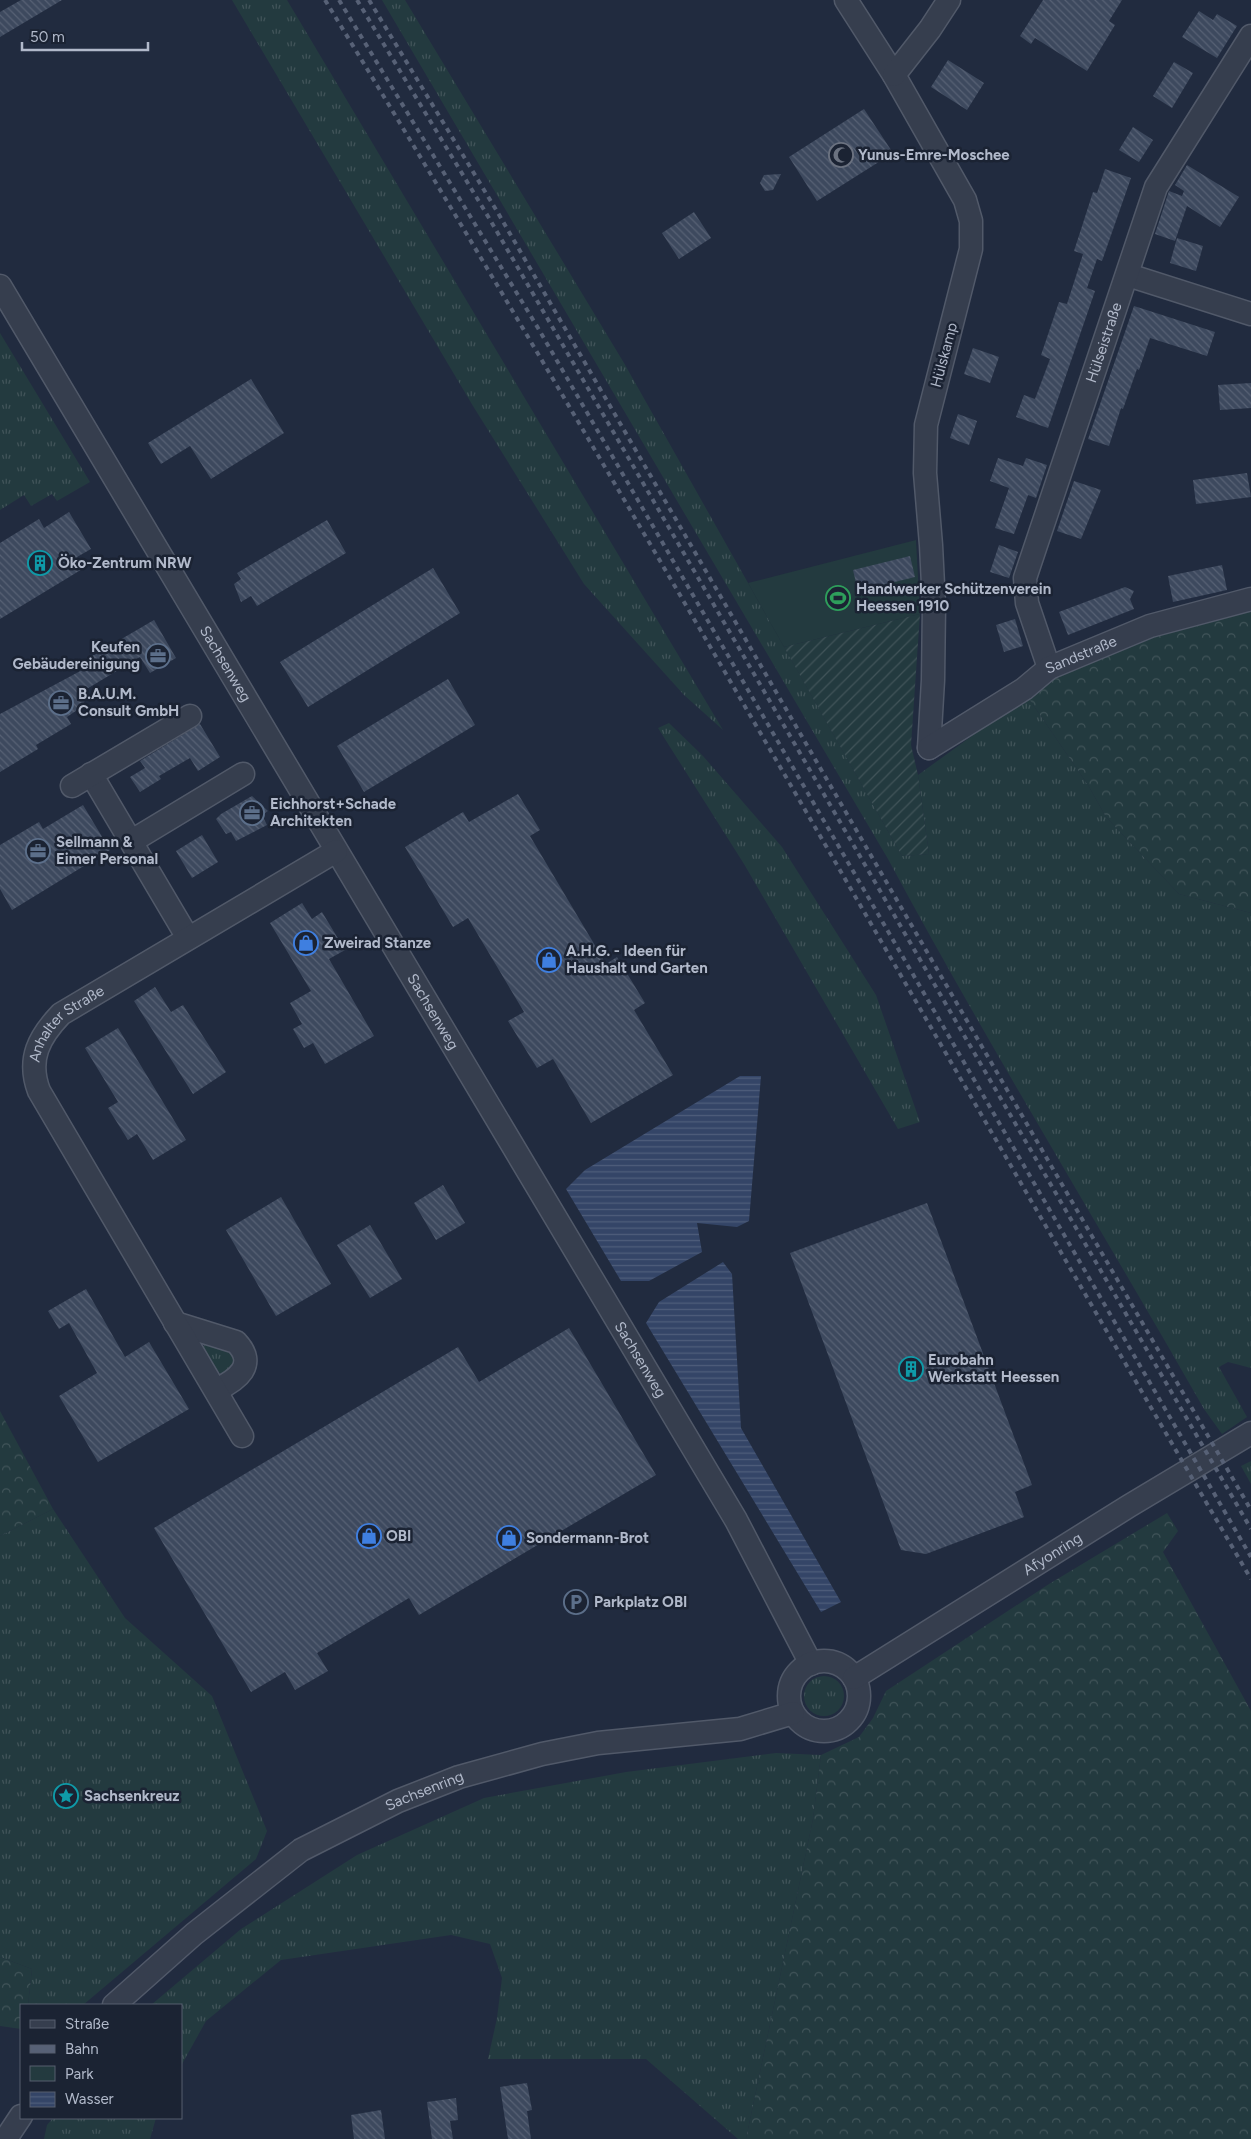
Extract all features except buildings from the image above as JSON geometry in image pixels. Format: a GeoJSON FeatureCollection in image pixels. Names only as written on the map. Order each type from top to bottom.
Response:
{"type":"FeatureCollection","features":[{"type":"Feature","properties":{"kind":"street","name":"Hülskamp"},"geometry":{"type":"LineString","coordinates":[[846,0],[894,75],[965,200],[970,221],[971,249],[926,425],[925,473],[934,606],[934,680],[929,748]]}},
{"type":"Feature","properties":{"kind":"street"},"geometry":{"type":"LineString","coordinates":[[894,75],[930,29],[949,0]]}},
{"type":"Feature","properties":{"kind":"street","name":"Hülseistraße"},"geometry":{"type":"LineString","coordinates":[[1049,668],[1027,602],[1025,578],[1156,187],[1251,36]]}},
{"type":"Feature","properties":{"kind":"street"},"geometry":{"type":"LineString","coordinates":[[1128,274],[1251,314]]}},
{"type":"Feature","properties":{"kind":"street","name":"Sachsenweg"},"geometry":{"type":"LineString","coordinates":[[0,286],[736,1520],[811,1664]]}},
{"type":"Feature","properties":{"kind":"street","name":"Sandstraße"},"geometry":{"type":"LineString","coordinates":[[929,748],[1024,689],[1049,668],[1150,626],[1251,599]]}},
{"type":"Feature","properties":{"kind":"street"},"geometry":{"type":"LineString","coordinates":[[72,786],[190,716]]}},
{"type":"Feature","properties":{"kind":"street"},"geometry":{"type":"LineString","coordinates":[[91,774],[188,938]]}},
{"type":"Feature","properties":{"kind":"street"},"geometry":{"type":"LineString","coordinates":[[132,841],[243,774]]}},
{"type":"Feature","properties":{"kind":"street","name":"Anhalter Straße"},"geometry":{"type":"LineString","coordinates":[[242,1436],[38,1091],[34,1078],[34,1053],[40,1040],[60,1014],[336,851]]}},
{"type":"Feature","properties":{"kind":"street"},"geometry":{"type":"LineString","coordinates":[[175,1323],[236,1342],[243,1349],[246,1357],[244,1368],[238,1376],[216,1390]]}},
{"type":"Feature","properties":{"kind":"street","name":"Afyonring"},"geometry":{"type":"LineString","coordinates":[[854,1678],[1129,1506],[1251,1433]]}},
{"type":"Feature","properties":{"kind":"street"},"geometry":{"type":"LineString","coordinates":[[835,1663],[843,1667],[854,1678],[859,1696],[858,1705],[854,1714],[841,1727],[833,1730],[814,1730],[798,1720],[793,1713],[789,1694],[791,1684],[802,1669],[811,1664],[835,1663]]}},
{"type":"Feature","properties":{"kind":"street","name":"Sachsenring"},"geometry":{"type":"LineString","coordinates":[[115,2004],[194,1934],[301,1850],[398,1801],[459,1777],[542,1754],[598,1743],[740,1729],[793,1713]]}},
{"type":"Feature","properties":{"kind":"green space"},"geometry":{"type":"Polygon","coordinates":[[[232,0],[287,0],[723,730],[684,695],[584,584],[473,406],[232,0]]]}},
{"type":"Feature","properties":{"kind":"green space"},"geometry":{"type":"Polygon","coordinates":[[[382,0],[405,0],[624,363],[902,856],[929,854],[918,775],[1027,696],[1088,785],[1106,817],[1179,894],[1251,913],[1251,1368],[1228,1362],[1219,1367],[1247,1417],[1222,1434],[1204,1409],[1004,1066],[888,859],[382,0]]]}},
{"type":"Feature","properties":{"kind":"green space"},"geometry":{"type":"Polygon","coordinates":[[[0,333],[90,482],[57,501],[52,494],[31,506],[24,495],[0,510],[0,333]]]}},
{"type":"Feature","properties":{"kind":"green space","name":"Handwerker Schützenverein Heessen 1910"},"geometry":{"type":"Polygon","coordinates":[[[916,540],[920,614],[784,647],[748,583],[916,540]]]}},
{"type":"Feature","properties":{"kind":"green space"},"geometry":{"type":"Polygon","coordinates":[[[1251,608],[1251,913],[1179,894],[1106,817],[1088,785],[1027,696],[1041,680],[1161,631],[1251,608]]]}},
{"type":"Feature","properties":{"kind":"green space"},"geometry":{"type":"Polygon","coordinates":[[[920,614],[911,745],[918,775],[929,854],[902,856],[784,647],[920,614]]]}},
{"type":"Feature","properties":{"kind":"green space"},"geometry":{"type":"Polygon","coordinates":[[[669,723],[703,756],[782,847],[876,995],[920,1122],[898,1129],[744,864],[658,728],[669,723]]]}},
{"type":"Feature","properties":{"kind":"green space"},"geometry":{"type":"Polygon","coordinates":[[[207,1342],[230,1351],[235,1365],[223,1374],[214,1370],[202,1348],[207,1342]]]}},
{"type":"Feature","properties":{"kind":"green space"},"geometry":{"type":"Polygon","coordinates":[[[0,1411],[53,1509],[0,1536],[0,1411]]]}},
{"type":"Feature","properties":{"kind":"green space"},"geometry":{"type":"Polygon","coordinates":[[[1251,1461],[1251,1484],[1241,1466],[1251,1461]]]}},
{"type":"Feature","properties":{"kind":"green space"},"geometry":{"type":"Polygon","coordinates":[[[53,1509],[125,1618],[212,1696],[267,1831],[256,1859],[84,2004],[28,2004],[32,1969],[0,1957],[0,1536],[53,1509]]]}},
{"type":"Feature","properties":{"kind":"green space"},"geometry":{"type":"Polygon","coordinates":[[[1167,1513],[1178,1531],[1163,1552],[1251,1711],[1251,2139],[746,2139],[813,1819],[821,1755],[859,1737],[873,1718],[886,1691],[1049,1584],[1167,1513]]]}},
{"type":"Feature","properties":{"kind":"green space"},"geometry":{"type":"Polygon","coordinates":[[[828,1676],[835,1679],[841,1685],[844,1696],[843,1704],[835,1713],[828,1716],[820,1716],[813,1713],[805,1704],[804,1692],[807,1685],[816,1677],[828,1676]]]}},
{"type":"Feature","properties":{"kind":"green space"},"geometry":{"type":"Polygon","coordinates":[[[776,1753],[821,1755],[813,1819],[746,2139],[738,2139],[646,2059],[488,2059],[497,2018],[502,1978],[490,1944],[451,1935],[281,1960],[206,2021],[182,2064],[182,2004],[152,2004],[241,1929],[357,1855],[484,1798],[626,1772],[776,1753]]]}},
{"type":"Feature","properties":{"kind":"green space"},"geometry":{"type":"Polygon","coordinates":[[[0,1957],[32,1969],[28,2004],[20,2004],[20,2029],[0,2026],[0,1957]]]}},
{"type":"Feature","properties":{"kind":"green space"},"geometry":{"type":"Polygon","coordinates":[[[52,2119],[156,2119],[150,2139],[44,2139],[47,2125],[52,2119]]]}},
{"type":"Feature","properties":{"kind":"water"},"geometry":{"type":"Polygon","coordinates":[[[740,1076],[761,1076],[749,1221],[737,1227],[697,1223],[702,1252],[649,1281],[621,1281],[566,1189],[585,1170],[740,1076]]]}},
{"type":"Feature","properties":{"kind":"water"},"geometry":{"type":"Polygon","coordinates":[[[723,1262],[732,1274],[741,1428],[841,1602],[821,1612],[646,1323],[659,1302],[723,1262]]]}},
{"type":"Feature","properties":{"kind":"railway"},"geometry":{"type":"LineString","coordinates":[[325,0],[444,196],[677,590],[1251,1579]]}},
{"type":"Feature","properties":{"kind":"railway"},"geometry":{"type":"LineString","coordinates":[[339,0],[538,328],[1251,1557]]}},
{"type":"Feature","properties":{"kind":"railway"},"geometry":{"type":"LineString","coordinates":[[357,0],[489,218],[1251,1529]]}},
{"type":"Feature","properties":{"kind":"railway"},"geometry":{"type":"LineString","coordinates":[[369,0],[498,213],[1251,1510]]}},
{"type":"Feature","properties":{"kind":"place","name":"Yunus-Emre-Moschee"},"geometry":{"type":"Point","coordinates":[841,155]}},
{"type":"Feature","properties":{"kind":"place","name":"Öko-Zentrum NRW"},"geometry":{"type":"Point","coordinates":[40,563]}},
{"type":"Feature","properties":{"kind":"place","name":"Handwerker Schützenverein Heessen 1910"},"geometry":{"type":"Point","coordinates":[838,598]}},
{"type":"Feature","properties":{"kind":"place","name":"Keufen Gebäudereinigung"},"geometry":{"type":"Point","coordinates":[158,656]}},
{"type":"Feature","properties":{"kind":"place","name":"B.A.U.M. Consult GmbH"},"geometry":{"type":"Point","coordinates":[61,703]}},
{"type":"Feature","properties":{"kind":"place","name":"Eichhorst+Schade Architekten"},"geometry":{"type":"Point","coordinates":[252,813]}},
{"type":"Feature","properties":{"kind":"place","name":"Sellmann & Eimer Personal"},"geometry":{"type":"Point","coordinates":[38,851]}},
{"type":"Feature","properties":{"kind":"place","name":"Zweirad Stanze"},"geometry":{"type":"Point","coordinates":[306,943]}},
{"type":"Feature","properties":{"kind":"place","name":"A.H.G. - Ideen für Haushalt und Garten"},"geometry":{"type":"Point","coordinates":[549,960]}},
{"type":"Feature","properties":{"kind":"place","name":"Eurobahn Werkstatt Heessen"},"geometry":{"type":"Point","coordinates":[911,1369]}},
{"type":"Feature","properties":{"kind":"place","name":"OBI"},"geometry":{"type":"Point","coordinates":[369,1536]}},
{"type":"Feature","properties":{"kind":"place","name":"Sondermann-Brot"},"geometry":{"type":"Point","coordinates":[509,1538]}},
{"type":"Feature","properties":{"kind":"place","name":"Parkplatz OBI"},"geometry":{"type":"Point","coordinates":[576,1602]}},
{"type":"Feature","properties":{"kind":"place","name":"Sachsenkreuz"},"geometry":{"type":"Point","coordinates":[66,1796]}}]}
